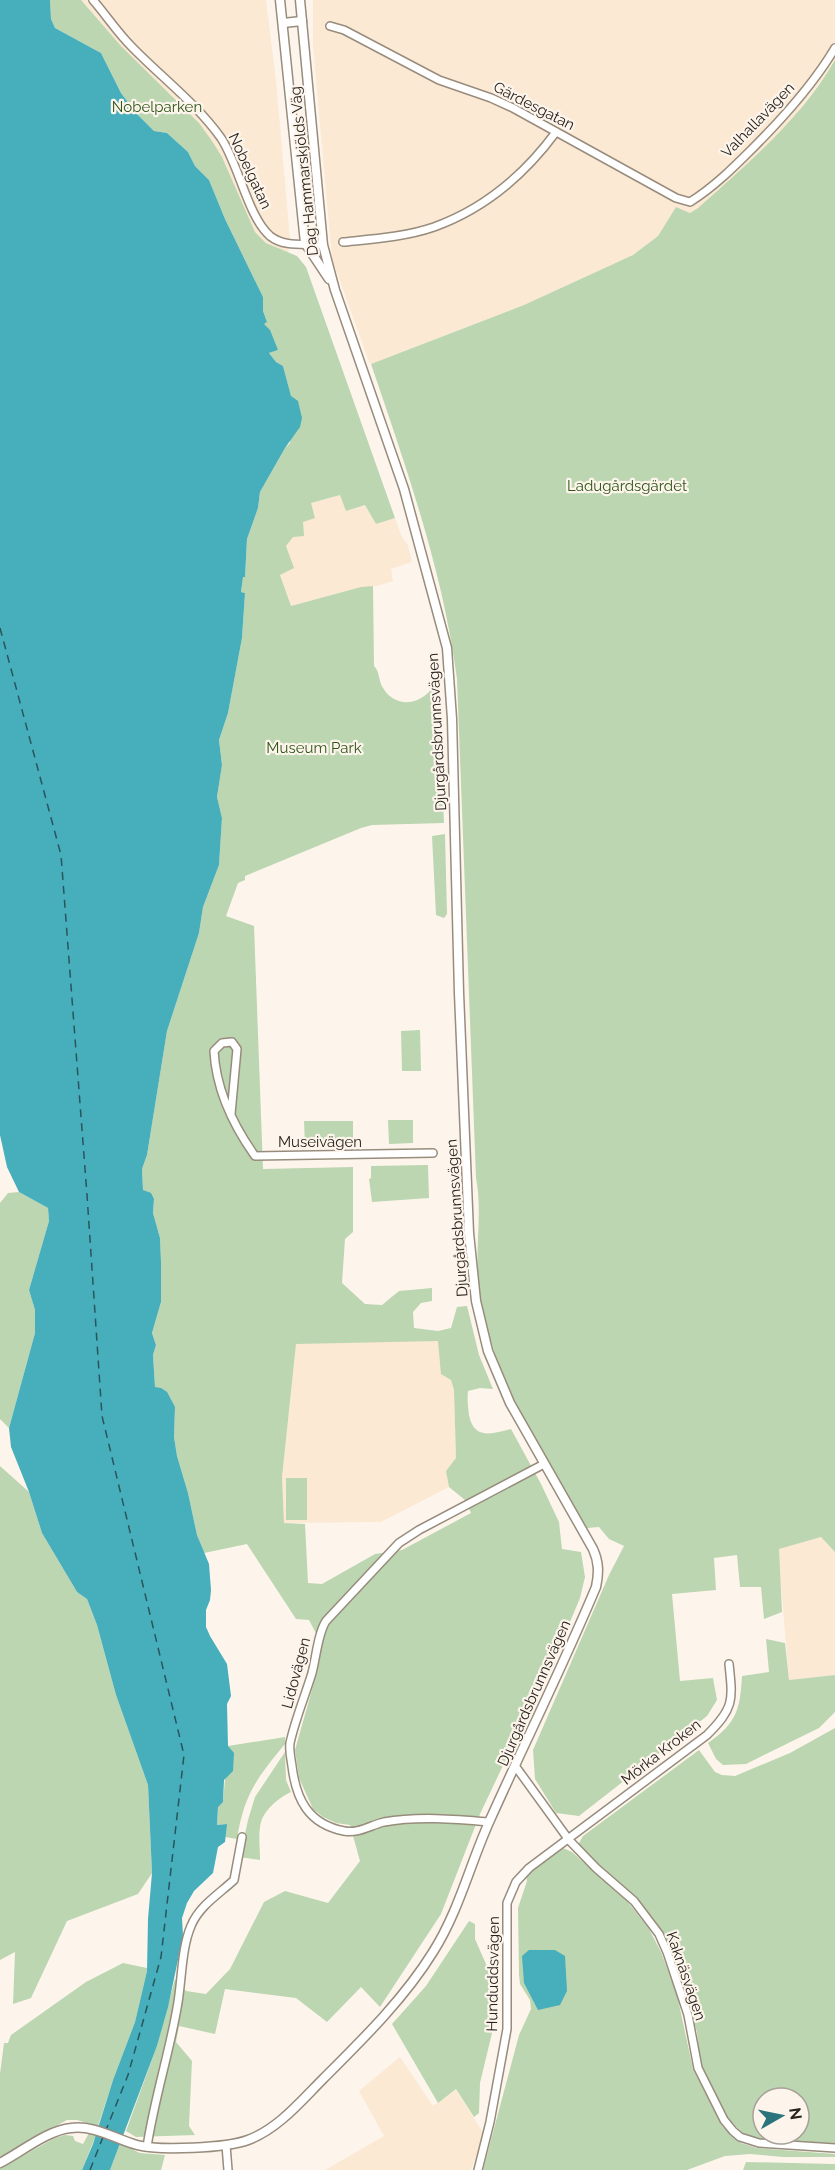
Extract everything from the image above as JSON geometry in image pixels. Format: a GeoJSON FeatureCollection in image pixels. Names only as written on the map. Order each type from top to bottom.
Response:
{"type":"FeatureCollection","features":[{"type":"Feature","properties":{"kind":"street","name":"Dag Hammarskjölds Väg"},"geometry":{"type":"LineString","coordinates":[[280,0],[305,243],[335,290]]}},
{"type":"Feature","properties":{"kind":"street","name":"Dag Hammarskjölds Väg"},"geometry":{"type":"LineString","coordinates":[[300,0],[323,245],[335,290]]}},
{"type":"Feature","properties":{"kind":"street","name":"Nobelgatan"},"geometry":{"type":"LineString","coordinates":[[98,2],[130,46],[197,110],[221,138],[231,156],[253,211],[269,235],[281,243],[323,245]]}},
{"type":"Feature","properties":{"kind":"street"},"geometry":{"type":"LineString","coordinates":[[283,24],[302,21]]}},
{"type":"Feature","properties":{"kind":"street","name":"Gärdesgatan"},"geometry":{"type":"LineString","coordinates":[[330,26],[344,30],[439,80],[513,108],[676,198],[690,202]]}},
{"type":"Feature","properties":{"kind":"street","name":"Valhallavägen"},"geometry":{"type":"LineString","coordinates":[[690,202],[741,160],[785,116],[813,81],[835,48]]}},
{"type":"Feature","properties":{"kind":"street"},"geometry":{"type":"LineString","coordinates":[[343,242],[396,236],[434,227],[461,214],[493,196],[518,176],[543,150],[556,132]]}},
{"type":"Feature","properties":{"kind":"street","name":"Djurgårdsbrunnsvägen"},"geometry":{"type":"LineString","coordinates":[[0,2163],[56,2132],[71,2128],[92,2128],[135,2144],[171,2149],[226,2145],[249,2140],[281,2121],[354,2047],[412,1980],[432,1953],[456,1908],[489,1822],[589,1604],[598,1577],[597,1558],[593,1549],[510,1403],[488,1351],[476,1301],[471,1271],[459,993],[452,718],[447,648],[404,489],[335,290]]}},
{"type":"Feature","properties":{"kind":"street","name":"Museivägen"},"geometry":{"type":"LineString","coordinates":[[231,1114],[237,1050],[232,1042],[222,1043],[214,1051],[215,1072],[231,1114],[239,1133],[255,1156],[433,1153]]}},
{"type":"Feature","properties":{"kind":"street","name":"Lidovägen"},"geometry":{"type":"LineString","coordinates":[[489,1822],[406,1820],[384,1822],[347,1832],[333,1828],[309,1813],[299,1798],[294,1780],[290,1745],[312,1671],[321,1628],[326,1621],[399,1543],[418,1530],[544,1464]]}},
{"type":"Feature","properties":{"kind":"street","name":"Mörka Kroken"},"geometry":{"type":"LineString","coordinates":[[569,1840],[707,1735],[723,1719],[732,1698],[729,1664]]}},
{"type":"Feature","properties":{"kind":"street","name":"Kaknäsvägen"},"geometry":{"type":"LineString","coordinates":[[516,1767],[569,1840],[596,1868],[634,1901],[659,1934],[688,2015],[698,2068],[724,2120],[733,2131],[740,2137],[759,2143],[835,2148]]}},
{"type":"Feature","properties":{"kind":"street"},"geometry":{"type":"LineString","coordinates":[[147,2147],[174,2027],[187,1937],[197,1915],[219,1891],[234,1880],[242,1837]]}},
{"type":"Feature","properties":{"kind":"street","name":"Hunduddsvägen"},"geometry":{"type":"LineString","coordinates":[[478,2170],[490,2122],[507,2029],[507,1903],[516,1882],[525,1871],[569,1840]]}},
{"type":"Feature","properties":{"kind":"street"},"geometry":{"type":"LineString","coordinates":[[226,2145],[228,2170]]}},
{"type":"Feature","properties":{"kind":"shaded area"},"geometry":{"type":"Polygon","coordinates":[[[81,0],[266,0],[276,80],[290,239],[288,253],[266,243],[255,232],[222,157],[199,123],[121,46],[81,0]]]}},
{"type":"Feature","properties":{"kind":"shaded area"},"geometry":{"type":"Polygon","coordinates":[[[313,0],[835,0],[835,60],[792,119],[760,153],[698,208],[690,213],[676,207],[658,236],[633,255],[524,305],[371,364],[332,259],[313,46],[313,0]]]}},
{"type":"Feature","properties":{"kind":"shaded area"},"geometry":{"type":"Polygon","coordinates":[[[340,495],[346,511],[365,505],[376,524],[395,518],[402,537],[408,545],[412,562],[391,569],[393,581],[291,606],[280,574],[293,568],[286,546],[303,522],[311,503],[340,495]]]}},
{"type":"Feature","properties":{"kind":"shaded area"},"geometry":{"type":"Polygon","coordinates":[[[438,1340],[454,1390],[456,1458],[446,1471],[449,1487],[381,1522],[284,1523],[282,1477],[296,1344],[438,1340]]]}},
{"type":"Feature","properties":{"kind":"shaded area"},"geometry":{"type":"Polygon","coordinates":[[[821,1537],[835,1552],[835,1675],[789,1680],[778,1549],[821,1537]]]}},
{"type":"Feature","properties":{"kind":"shaded area"},"geometry":{"type":"Polygon","coordinates":[[[400,2057],[433,2106],[456,2090],[484,2134],[471,2170],[325,2170],[384,2136],[359,2091],[400,2057]]]}},
{"type":"Feature","properties":{"kind":"green space"},"geometry":{"type":"Polygon","coordinates":[[[50,0],[81,0],[121,46],[199,123],[222,157],[255,232],[266,243],[297,256],[306,267],[395,518],[376,524],[365,505],[346,511],[340,495],[311,503],[315,518],[303,522],[304,536],[293,537],[286,546],[294,568],[280,575],[291,606],[361,587],[373,586],[374,666],[383,688],[389,696],[397,700],[413,701],[428,693],[437,678],[444,823],[372,825],[245,876],[245,880],[238,883],[226,916],[254,926],[263,1169],[353,1167],[353,1232],[345,1239],[342,1283],[365,1304],[382,1305],[399,1291],[432,1288],[432,1301],[421,1303],[413,1312],[414,1328],[438,1331],[451,1328],[457,1307],[467,1306],[479,1355],[493,1389],[480,1388],[468,1391],[471,1423],[479,1432],[485,1433],[511,1429],[559,1522],[562,1549],[581,1552],[585,1577],[580,1598],[562,1641],[480,1814],[441,1914],[380,2007],[361,1987],[327,2022],[296,1998],[225,1989],[215,2034],[179,2026],[176,2042],[192,2061],[189,2126],[195,2135],[136,2137],[126,2131],[157,2046],[175,1979],[186,1991],[206,1994],[230,1969],[264,1902],[285,1891],[328,1903],[360,1861],[350,1825],[336,1823],[313,1809],[299,1778],[295,1750],[317,1672],[320,1641],[309,1620],[296,1619],[247,1544],[204,1553],[197,1535],[177,1456],[174,1437],[175,1407],[155,1387],[153,1355],[156,1345],[152,1333],[161,1302],[160,1238],[153,1213],[154,1199],[143,1190],[142,1169],[147,1155],[167,1031],[199,933],[203,907],[219,865],[222,818],[217,797],[222,765],[219,740],[228,713],[242,638],[245,593],[241,592],[243,576],[245,576],[247,539],[258,508],[260,492],[290,443],[291,397],[283,366],[276,362],[269,353],[278,350],[263,324],[267,322],[263,311],[263,297],[225,219],[209,180],[195,166],[188,152],[167,133],[154,131],[136,113],[121,93],[101,53],[55,28],[51,19],[50,0]],[[438,1341],[296,1344],[282,1477],[284,1523],[305,1524],[308,1583],[322,1584],[375,1554],[402,1550],[471,1513],[465,1500],[449,1487],[446,1471],[456,1458],[454,1390],[451,1380],[441,1374],[438,1341]]]}},
{"type":"Feature","properties":{"kind":"green space","name":"Ladugårdsgärdet"},"geometry":{"type":"Polygon","coordinates":[[[835,60],[835,1552],[821,1537],[779,1549],[782,1612],[764,1619],[761,1587],[740,1587],[737,1555],[714,1558],[716,1590],[672,1594],[680,1681],[713,1678],[717,1700],[707,1716],[579,1816],[556,1813],[535,1779],[533,1750],[609,1575],[624,1546],[609,1539],[599,1527],[587,1528],[520,1413],[494,1352],[485,1321],[477,1260],[479,1205],[476,1178],[457,679],[443,599],[433,559],[410,480],[371,364],[524,305],[633,255],[658,236],[676,207],[690,213],[698,208],[754,157],[806,102],[835,60]]]}},
{"type":"Feature","properties":{"kind":"green space"},"geometry":{"type":"Polygon","coordinates":[[[445,834],[447,914],[444,918],[436,915],[432,836],[445,834]]]}},
{"type":"Feature","properties":{"kind":"green space"},"geometry":{"type":"Polygon","coordinates":[[[420,1030],[421,1071],[402,1071],[401,1031],[420,1030]]]}},
{"type":"Feature","properties":{"kind":"green space"},"geometry":{"type":"Polygon","coordinates":[[[388,1120],[413,1120],[413,1143],[389,1144],[388,1120]]]}},
{"type":"Feature","properties":{"kind":"green space"},"geometry":{"type":"Polygon","coordinates":[[[304,1121],[353,1121],[353,1145],[305,1146],[304,1121]]]}},
{"type":"Feature","properties":{"kind":"green space"},"geometry":{"type":"Polygon","coordinates":[[[428,1165],[429,1198],[372,1202],[369,1179],[371,1178],[371,1166],[428,1165]]]}},
{"type":"Feature","properties":{"kind":"green space"},"geometry":{"type":"Polygon","coordinates":[[[19,1192],[48,1208],[49,1221],[29,1290],[35,1310],[35,1333],[9,1428],[0,1419],[0,1203],[8,1193],[19,1192]]]}},
{"type":"Feature","properties":{"kind":"green space"},"geometry":{"type":"Polygon","coordinates":[[[0,1466],[29,1492],[42,1533],[77,1592],[87,1599],[97,1625],[116,1695],[148,1785],[152,1873],[138,1894],[67,1921],[31,1998],[13,2004],[15,1952],[0,1960],[0,1466]]]}},
{"type":"Feature","properties":{"kind":"green space"},"geometry":{"type":"Polygon","coordinates":[[[286,1478],[307,1478],[307,1520],[286,1520],[286,1478]]]}},
{"type":"Feature","properties":{"kind":"green space"},"geometry":{"type":"Polygon","coordinates":[[[766,1639],[785,1643],[789,1680],[835,1675],[835,1712],[819,1728],[746,1764],[723,1765],[716,1759],[708,1743],[731,1722],[740,1698],[742,1676],[769,1672],[766,1639]]]}},
{"type":"Feature","properties":{"kind":"green space"},"geometry":{"type":"Polygon","coordinates":[[[835,1728],[835,2144],[811,2143],[811,2086],[751,2086],[751,2138],[746,2137],[728,2118],[700,2066],[697,2032],[669,1948],[658,1925],[630,1892],[600,1868],[578,1845],[583,1836],[699,1750],[715,1772],[735,1776],[790,1753],[835,1728]]]}},
{"type":"Feature","properties":{"kind":"green space"},"geometry":{"type":"Polygon","coordinates":[[[285,1737],[285,1744],[253,1787],[240,1823],[237,1839],[225,1837],[226,1824],[217,1825],[218,1806],[223,1802],[228,1746],[285,1737]]]}},
{"type":"Feature","properties":{"kind":"green space"},"geometry":{"type":"Polygon","coordinates":[[[285,1752],[286,1780],[291,1792],[273,1804],[263,1817],[260,1831],[260,1860],[240,1857],[255,1797],[285,1752]]]}},
{"type":"Feature","properties":{"kind":"green space"},"geometry":{"type":"Polygon","coordinates":[[[563,1848],[572,1852],[627,1901],[649,1929],[661,1952],[677,1995],[693,2069],[722,2126],[741,2143],[757,2148],[835,2154],[835,2157],[783,2157],[750,2154],[725,2156],[687,2170],[483,2170],[519,2035],[531,2009],[530,2000],[520,1984],[519,1975],[518,1908],[527,1881],[526,1875],[563,1848]]]}},
{"type":"Feature","properties":{"kind":"green space"},"geometry":{"type":"Polygon","coordinates":[[[469,1921],[475,1924],[475,1939],[493,1980],[495,2007],[492,2033],[480,2083],[479,2113],[474,2117],[456,2089],[438,2103],[392,2024],[426,1986],[469,1921]]]}},
{"type":"Feature","properties":{"kind":"green space"},"geometry":{"type":"Polygon","coordinates":[[[123,1963],[147,1968],[147,1971],[135,2022],[98,2126],[77,2120],[67,2120],[0,2157],[0,2074],[4,2043],[8,2043],[11,2035],[86,1982],[123,1963]]]}},
{"type":"Feature","properties":{"kind":"green space"},"geometry":{"type":"Polygon","coordinates":[[[89,2133],[96,2135],[82,2170],[0,2170],[55,2138],[65,2135],[73,2136],[75,2141],[83,2144],[89,2133]]]}},
{"type":"Feature","properties":{"kind":"green space"},"geometry":{"type":"Polygon","coordinates":[[[120,2144],[140,2153],[165,2155],[161,2170],[110,2170],[120,2144]]]}},
{"type":"Feature","properties":{"kind":"green space"},"geometry":{"type":"Polygon","coordinates":[[[746,2162],[835,2164],[835,2170],[743,2170],[746,2162]]]}},
{"type":"Feature","properties":{"kind":"water"},"geometry":{"type":"Polygon","coordinates":[[[0,0],[50,0],[51,19],[55,28],[101,53],[121,93],[136,113],[154,131],[167,133],[188,152],[195,166],[209,180],[225,219],[263,297],[263,311],[267,322],[264,324],[270,330],[278,350],[269,353],[276,362],[283,366],[291,396],[298,401],[302,418],[300,427],[260,492],[258,508],[247,539],[245,577],[243,577],[241,592],[245,593],[242,638],[228,713],[219,740],[222,765],[217,797],[222,818],[219,865],[203,907],[199,933],[167,1031],[147,1155],[142,1169],[143,1190],[151,1193],[154,1199],[153,1213],[160,1238],[161,1302],[152,1333],[156,1345],[153,1355],[155,1387],[167,1392],[175,1407],[174,1437],[177,1456],[197,1535],[209,1564],[211,1590],[206,1610],[206,1627],[227,1664],[231,1696],[227,1704],[228,1746],[234,1753],[233,1771],[224,1780],[223,1802],[218,1807],[217,1825],[227,1824],[225,1842],[218,1847],[213,1873],[194,1891],[187,1903],[182,1918],[183,1936],[157,2046],[110,2170],[82,2170],[135,2022],[147,1971],[152,1873],[148,1785],[116,1695],[97,1625],[87,1599],[77,1592],[42,1533],[11,1447],[9,1428],[35,1333],[35,1310],[29,1290],[49,1221],[48,1208],[19,1192],[7,1167],[0,1135],[0,0]]]}},
{"type":"Feature","properties":{"kind":"water"},"geometry":{"type":"Polygon","coordinates":[[[529,1950],[555,1950],[565,1956],[567,1991],[560,2005],[538,2010],[524,1983],[522,1956],[529,1950]]]}},
{"type":"Feature","properties":{"kind":"ferry route"},"geometry":{"type":"LineString","coordinates":[[0,628],[61,855],[102,1416],[184,1755],[161,1957],[128,2075],[106,2130]]}},
{"type":"Feature","properties":{"kind":"ferry route"},"geometry":{"type":"LineString","coordinates":[[90,2170],[103,2137]]}},
{"type":"Feature","properties":{"kind":"park label","name":"Nobelparken"},"geometry":{"type":"Point","coordinates":[157,107]}},
{"type":"Feature","properties":{"kind":"park label","name":"Museum Park"},"geometry":{"type":"Point","coordinates":[314,748]}}]}
